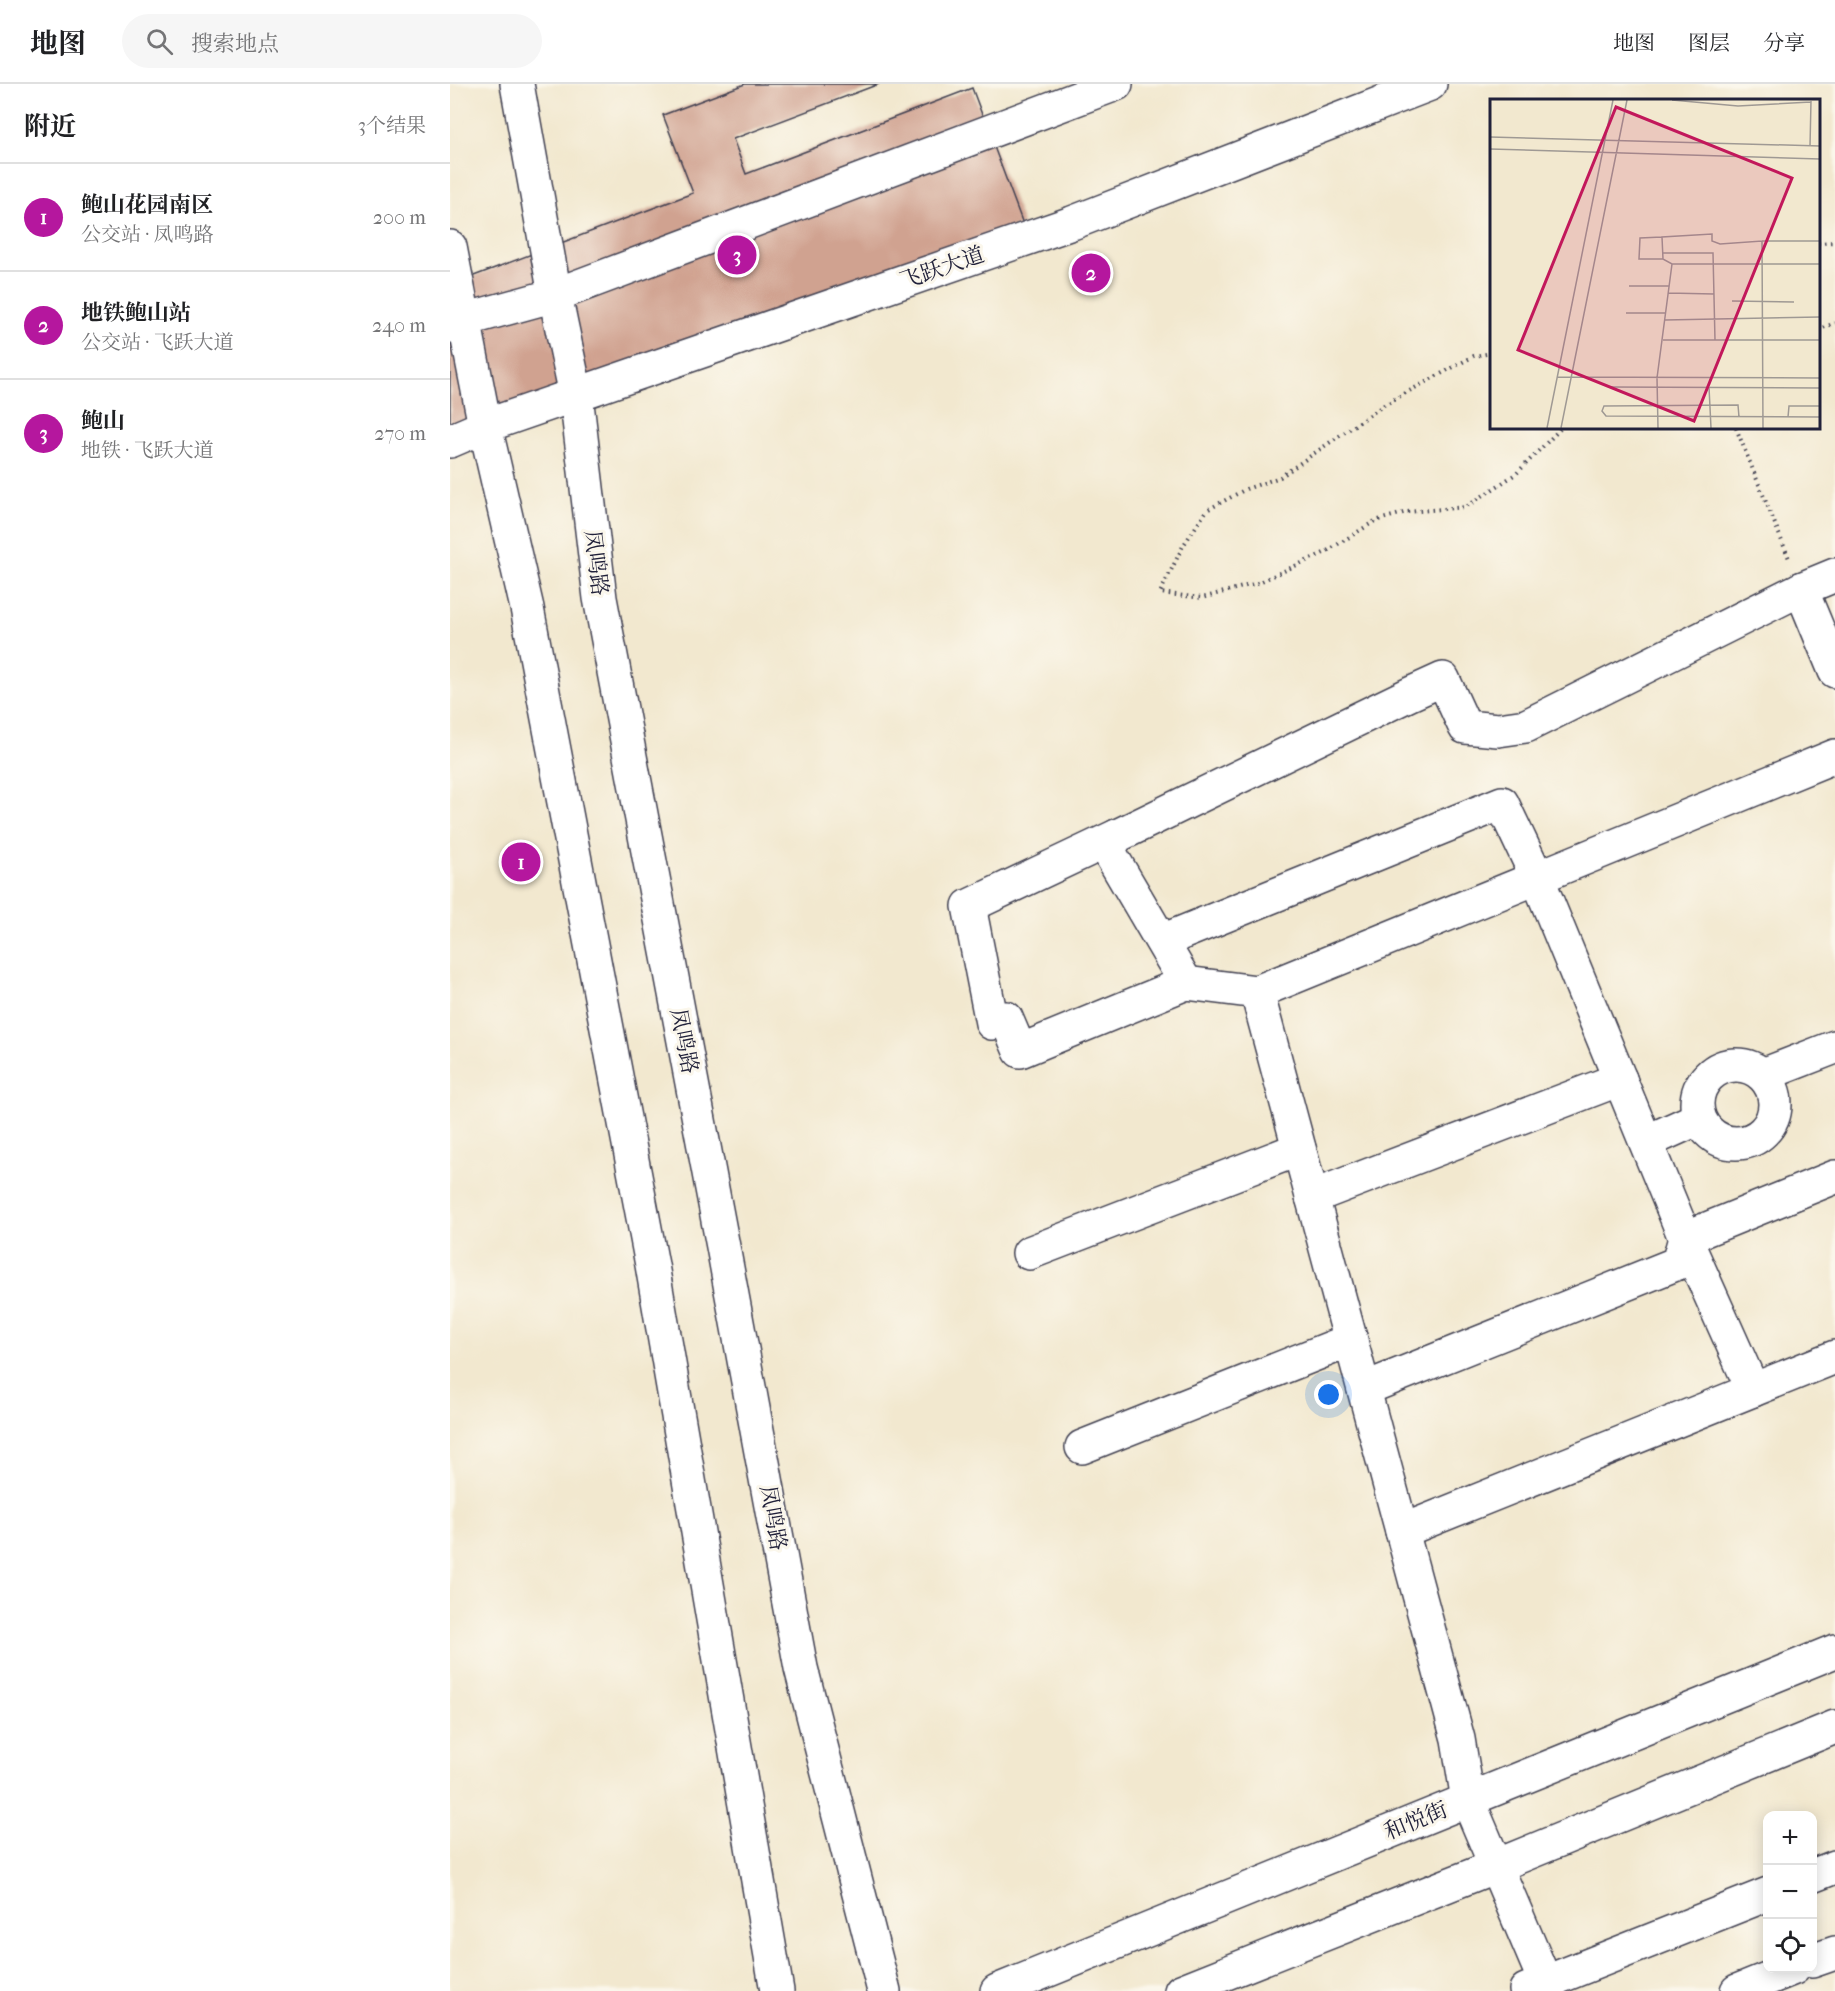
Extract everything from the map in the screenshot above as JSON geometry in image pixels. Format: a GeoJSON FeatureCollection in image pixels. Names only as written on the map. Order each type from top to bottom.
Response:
{"type":"FeatureCollection","features":[{"type":"Feature","properties":{"kind":"main road","name":"凤鸣路"},"geometry":{"type":"LineString","coordinates":[[517,84],[555,295],[576,395],[600,598],[801,1668],[884,1991]]}},
{"type":"Feature","properties":{"kind":"main road"},"geometry":{"type":"LineString","coordinates":[[457,323],[555,295],[1116,84]]}},
{"type":"Feature","properties":{"kind":"main road","name":"飞跃大道"},"geometry":{"type":"LineString","coordinates":[[450,441],[485,426],[1072,223],[1430,84]]}},
{"type":"Feature","properties":{"kind":"main road"},"geometry":{"type":"LineString","coordinates":[[450,247],[457,323],[485,426],[529,620],[648,1242],[777,1991]]}},
{"type":"Feature","properties":{"kind":"main road"},"geometry":{"type":"LineString","coordinates":[[1835,575],[1801,589],[1526,726],[1498,730],[1465,727],[1443,679],[969,906],[992,1023],[1006,1018],[1020,1051],[1186,983],[1257,992],[1835,756]]}},
{"type":"Feature","properties":{"kind":"main road"},"geometry":{"type":"LineString","coordinates":[[1801,589],[1835,671]]}},
{"type":"Feature","properties":{"kind":"main road"},"geometry":{"type":"LineString","coordinates":[[1162,941],[1502,803],[1537,877],[1685,1238],[1753,1390]]}},
{"type":"Feature","properties":{"kind":"main road"},"geometry":{"type":"LineString","coordinates":[[1117,836],[1108,850],[1186,983]]}},
{"type":"Feature","properties":{"kind":"main road"},"geometry":{"type":"LineString","coordinates":[[1257,992],[1458,1738],[1468,1800],[1496,1866],[1539,1988],[1763,1896]]}},
{"type":"Feature","properties":{"kind":"main road"},"geometry":{"type":"LineString","coordinates":[[1763,1076],[1835,1047]]}},
{"type":"Feature","properties":{"kind":"main road"},"geometry":{"type":"LineString","coordinates":[[1739,1065],[1752,1068],[1763,1076],[1771,1086],[1775,1098],[1775,1111],[1771,1123],[1752,1140],[1739,1144],[1726,1143],[1714,1138],[1705,1129],[1696,1105],[1698,1092],[1704,1080],[1726,1066],[1739,1065]]}},
{"type":"Feature","properties":{"kind":"main road"},"geometry":{"type":"LineString","coordinates":[[1312,1197],[1620,1079]]}},
{"type":"Feature","properties":{"kind":"main road"},"geometry":{"type":"LineString","coordinates":[[1646,1142],[1699,1118]]}},
{"type":"Feature","properties":{"kind":"main road"},"geometry":{"type":"LineString","coordinates":[[1029,1253],[1299,1149]]}},
{"type":"Feature","properties":{"kind":"main road"},"geometry":{"type":"LineString","coordinates":[[1685,1238],[1835,1177]]}},
{"type":"Feature","properties":{"kind":"main road"},"geometry":{"type":"LineString","coordinates":[[1364,1389],[1678,1263],[1685,1238]]}},
{"type":"Feature","properties":{"kind":"main road"},"geometry":{"type":"LineString","coordinates":[[1082,1447],[1351,1340]]}},
{"type":"Feature","properties":{"kind":"main road"},"geometry":{"type":"LineString","coordinates":[[1402,1531],[1835,1357]]}},
{"type":"Feature","properties":{"kind":"main road","name":"和悦街"},"geometry":{"type":"LineString","coordinates":[[997,1991],[1835,1651]]}},
{"type":"Feature","properties":{"kind":"main road"},"geometry":{"type":"LineString","coordinates":[[1181,1991],[1496,1866],[1835,1727]]}},
{"type":"Feature","properties":{"kind":"main road"},"geometry":{"type":"LineString","coordinates":[[1817,1874],[1835,1868]]}},
{"type":"Feature","properties":{"kind":"main road"},"geometry":{"type":"LineString","coordinates":[[1817,1959],[1835,1953]]}},
{"type":"Feature","properties":{"kind":"main road"},"geometry":{"type":"LineString","coordinates":[[1737,1991],[1782,1973]]}},
{"type":"Feature","properties":{"kind":"path"},"geometry":{"type":"LineString","coordinates":[[1820,243],[1835,242]]}},
{"type":"Feature","properties":{"kind":"path"},"geometry":{"type":"LineString","coordinates":[[1820,329],[1835,323]]}},
{"type":"Feature","properties":{"kind":"path"},"geometry":{"type":"LineString","coordinates":[[1490,353],[1474,356],[1383,405],[1280,477],[1246,489],[1207,510],[1183,546],[1160,593],[1202,598],[1246,586],[1324,553],[1375,521],[1407,512],[1466,507],[1517,473],[1560,429]]}},
{"type":"Feature","properties":{"kind":"path"},"geometry":{"type":"LineString","coordinates":[[1736,429],[1801,589]]}},
{"type":"Feature","properties":{"kind":"building"},"geometry":{"type":"Polygon","coordinates":[[[745,84],[879,84],[733,139],[746,174],[972,88],[1023,224],[450,441],[450,285],[693,193],[663,115],[745,84]]]}},
{"type":"Feature","properties":{"kind":"place","name":"鲍山"},"geometry":{"type":"Point","coordinates":[737,255]}},
{"type":"Feature","properties":{"kind":"place","name":"地铁鲍山站"},"geometry":{"type":"Point","coordinates":[1091,273]}},
{"type":"Feature","properties":{"kind":"place","name":"鲍山花园南区"},"geometry":{"type":"Point","coordinates":[521,862]}}]}
